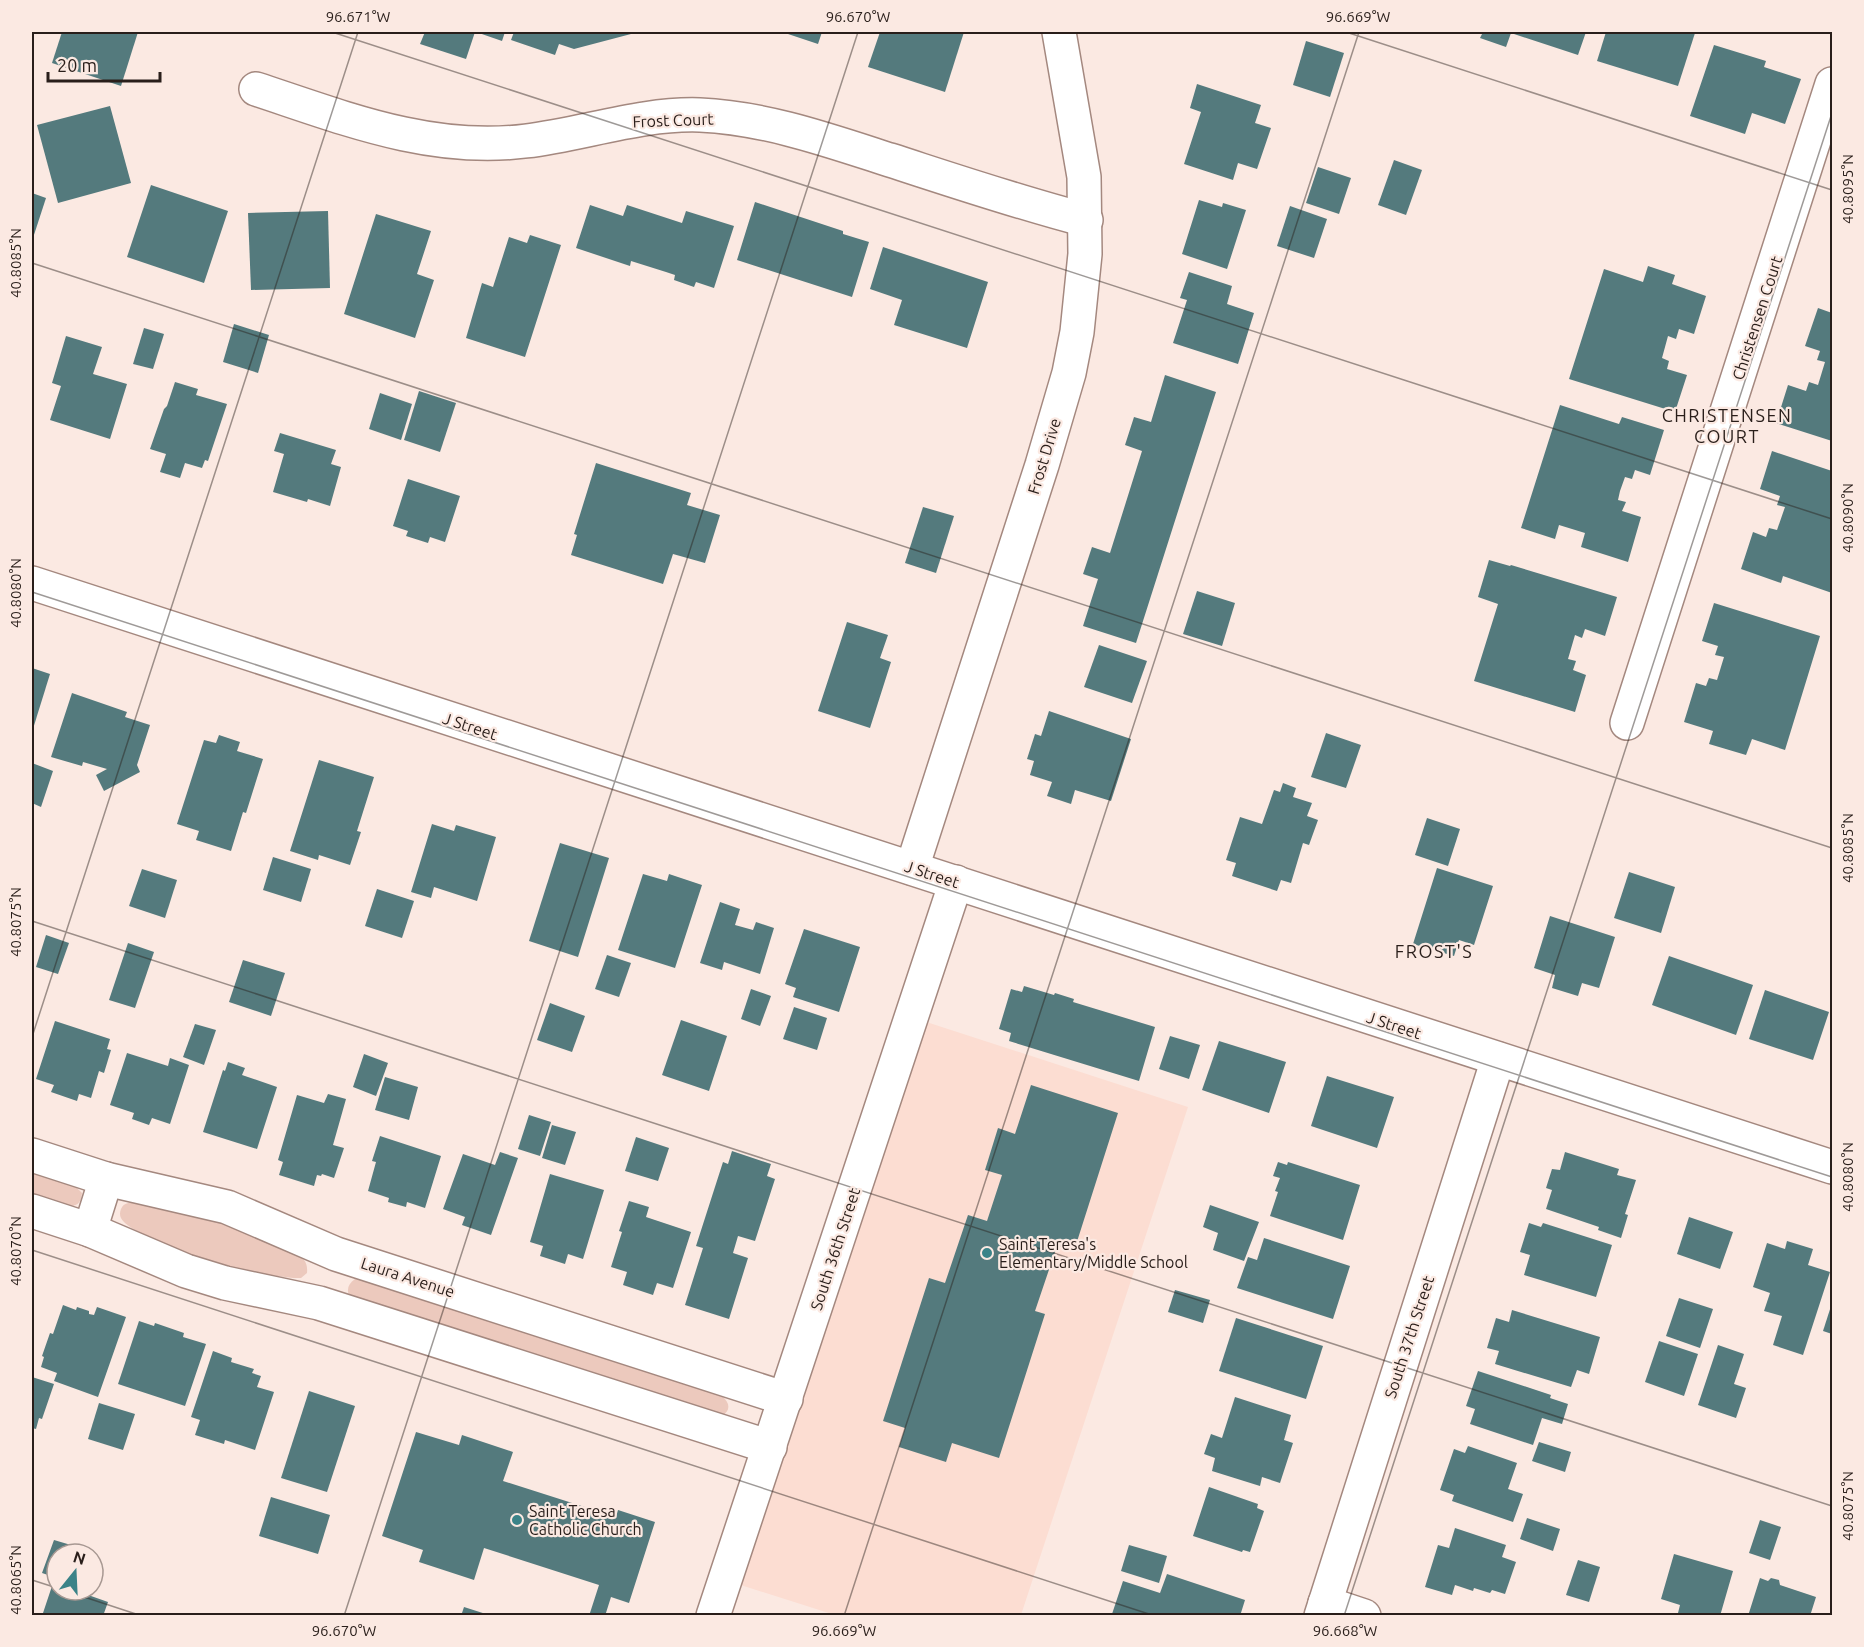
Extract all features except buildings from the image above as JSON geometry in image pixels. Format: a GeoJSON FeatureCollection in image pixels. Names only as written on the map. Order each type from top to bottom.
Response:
{"type":"FeatureCollection","features":[{"type":"Feature","properties":{"kind":"street","name":"Frost Drive"},"geometry":{"type":"LineString","coordinates":[[912,868],[1042,465],[1069,373],[1077,332],[1082,295],[1086,220],[1084,177],[1059,32]]}},
{"type":"Feature","properties":{"kind":"street","name":"Christensen Court"},"geometry":{"type":"LineString","coordinates":[[1627,723],[1833,84]]}},
{"type":"Feature","properties":{"kind":"street","name":"Frost Court"},"geometry":{"type":"LineString","coordinates":[[256,89],[377,129],[420,138],[465,143],[523,142],[653,117],[700,115],[760,122],[819,137],[1013,200],[1086,220]]}},
{"type":"Feature","properties":{"kind":"street","name":"J Street"},"geometry":{"type":"LineString","coordinates":[[32,583],[1833,1167]]}},
{"type":"Feature","properties":{"kind":"street","name":"South 36th Street"},"geometry":{"type":"LineString","coordinates":[[713,1616],[956,882]]}},
{"type":"Feature","properties":{"kind":"street","name":"South 37th Street"},"geometry":{"type":"LineString","coordinates":[[1323,1609],[1498,1059]]}},
{"type":"Feature","properties":{"kind":"street","name":"Laura Avenue"},"geometry":{"type":"LineString","coordinates":[[32,1155],[106,1179],[227,1207],[336,1254],[786,1399]]}},
{"type":"Feature","properties":{"kind":"street"},"geometry":{"type":"LineString","coordinates":[[90,1230],[106,1179]]}},
{"type":"Feature","properties":{"kind":"street"},"geometry":{"type":"LineString","coordinates":[[32,1211],[90,1230],[186,1271],[225,1283],[319,1303],[770,1447]]}},
{"type":"Feature","properties":{"kind":"street"},"geometry":{"type":"LineString","coordinates":[[319,1303],[336,1254]]}},
{"type":"Feature","properties":{"kind":"street"},"geometry":{"type":"LineString","coordinates":[[1323,1609],[1364,1616]]}},
{"type":"Feature","properties":{"kind":"shaded area","name":"Saint Teresa's Elementary/Middle School"},"geometry":{"type":"Polygon","coordinates":[[[911,1017],[1188,1107],[1021,1615],[835,1615],[725,1580],[911,1017]]]}},
{"type":"Feature","properties":{"kind":"shaded area"},"geometry":{"type":"Polygon","coordinates":[[[32,1171],[73,1184],[82,1193],[79,1202],[70,1206],[32,1195],[32,1171]]]}},
{"type":"Feature","properties":{"kind":"shaded area"},"geometry":{"type":"Polygon","coordinates":[[[137,1202],[217,1217],[297,1253],[307,1266],[307,1273],[301,1278],[293,1278],[250,1273],[225,1268],[188,1255],[142,1234],[124,1222],[120,1214],[122,1207],[128,1203],[137,1202]]]}},
{"type":"Feature","properties":{"kind":"shaded area"},"geometry":{"type":"Polygon","coordinates":[[[355,1279],[722,1396],[727,1401],[728,1409],[722,1416],[350,1297],[348,1287],[355,1279]]]}},
{"type":"Feature","properties":{"kind":"place","name":"Saint Teresa's Elementary/Middle School"},"geometry":{"type":"Point","coordinates":[987,1253]}},
{"type":"Feature","properties":{"kind":"place","name":"Saint Teresa Catholic Church"},"geometry":{"type":"Point","coordinates":[517,1520]}},
{"type":"Feature","properties":{"kind":"district","name":"CHRISTENSEN COURT"},"geometry":{"type":"Point","coordinates":[1727,426]}},
{"type":"Feature","properties":{"kind":"district","name":"FROST'S"},"geometry":{"type":"Point","coordinates":[1434,952]}}]}
